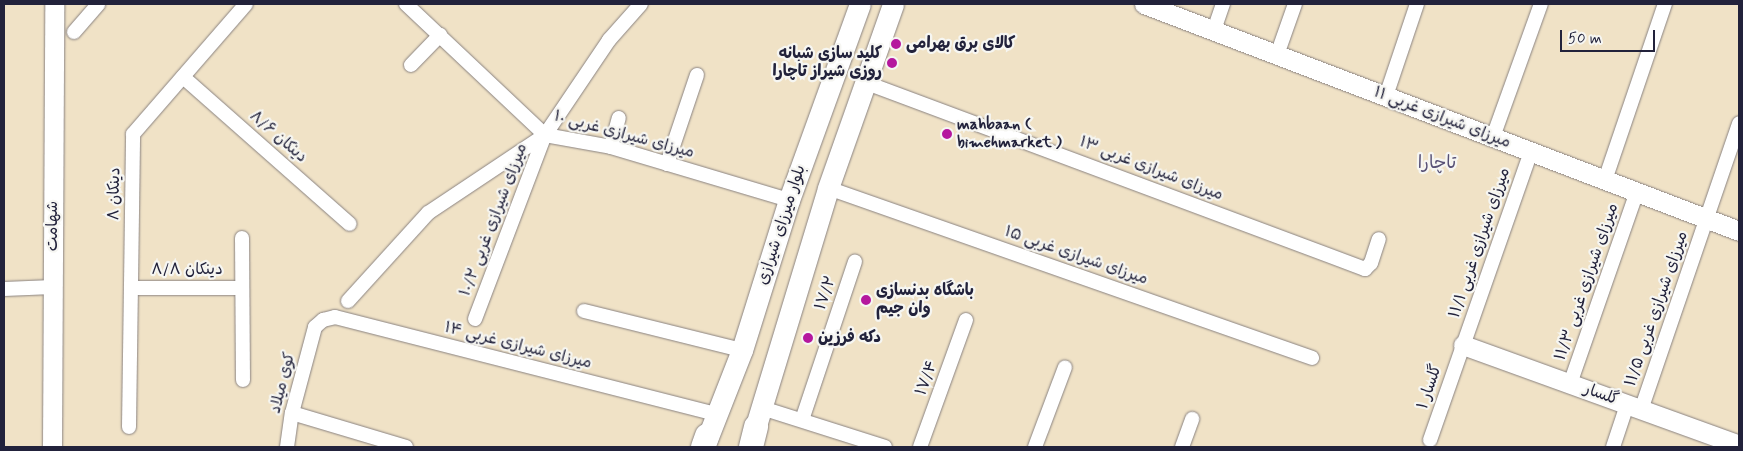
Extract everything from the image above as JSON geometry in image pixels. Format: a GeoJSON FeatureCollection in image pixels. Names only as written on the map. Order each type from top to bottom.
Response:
{"type":"FeatureCollection","features":[{"type":"Feature","properties":{"kind":"main road","name":"بلوار میرزای شیرازی"},"geometry":{"type":"LineString","coordinates":[[705,443],[742,350],[789,200],[860,4]]}},
{"type":"Feature","properties":{"kind":"main road","name":"بلوار میرزای شیرازی"},"geometry":{"type":"LineString","coordinates":[[754,432],[828,188],[893,4]]}},
{"type":"Feature","properties":{"kind":"street","name":"شهامت"},"geometry":{"type":"LineString","coordinates":[[52,447],[54,4]]}},
{"type":"Feature","properties":{"kind":"street"},"geometry":{"type":"LineString","coordinates":[[74,32],[98,4]]}},
{"type":"Feature","properties":{"kind":"street","name":"۸ دینکان"},"geometry":{"type":"LineString","coordinates":[[129,426],[133,134],[246,4]]}},
{"type":"Feature","properties":{"kind":"street","name":"۱۰ میرزای شیرازی غربی"},"geometry":{"type":"LineString","coordinates":[[406,4],[546,135],[611,148],[789,200]]}},
{"type":"Feature","properties":{"kind":"street"},"geometry":{"type":"LineString","coordinates":[[348,301],[428,213],[546,135],[609,40],[640,4]]}},
{"type":"Feature","properties":{"kind":"street","name":"میرزای شیرازی غربی ۱۱"},"geometry":{"type":"LineString","coordinates":[[1148,4],[1739,231]]}},
{"type":"Feature","properties":{"kind":"street"},"geometry":{"type":"LineString","coordinates":[[1214,30],[1223,4]]}},
{"type":"Feature","properties":{"kind":"street"},"geometry":{"type":"LineString","coordinates":[[1277,55],[1295,4]]}},
{"type":"Feature","properties":{"kind":"street"},"geometry":{"type":"LineString","coordinates":[[1386,96],[1417,4]]}},
{"type":"Feature","properties":{"kind":"street"},"geometry":{"type":"LineString","coordinates":[[1605,180],[1665,4]]}},
{"type":"Feature","properties":{"kind":"street"},"geometry":{"type":"LineString","coordinates":[[1493,137],[1539,9]]}},
{"type":"Feature","properties":{"kind":"street"},"geometry":{"type":"LineString","coordinates":[[411,66],[440,34]]}},
{"type":"Feature","properties":{"kind":"street"},"geometry":{"type":"LineString","coordinates":[[667,164],[697,75]]}},
{"type":"Feature","properties":{"kind":"street","name":"۸/۶ دینکان"},"geometry":{"type":"LineString","coordinates":[[183,77],[350,224]]}},
{"type":"Feature","properties":{"kind":"street","name":"۱۳ میرزای شیرازی غربی"},"geometry":{"type":"LineString","coordinates":[[864,82],[1365,268],[1371,263],[1379,239]]}},
{"type":"Feature","properties":{"kind":"street"},"geometry":{"type":"LineString","coordinates":[[611,148],[619,118]]}},
{"type":"Feature","properties":{"kind":"street","name":"میرزای شیرازی غربی ۱۱/۵"},"geometry":{"type":"LineString","coordinates":[[1613,447],[1634,407],[1706,219],[1739,123]]}},
{"type":"Feature","properties":{"kind":"street","name":"۱۰/۲ میرزای شیرازی غربی"},"geometry":{"type":"LineString","coordinates":[[475,319],[546,135]]}},
{"type":"Feature","properties":{"kind":"street","name":"میرزای شیرازی غربی ۱۱/۱"},"geometry":{"type":"LineString","coordinates":[[1463,345],[1531,152]]}},
{"type":"Feature","properties":{"kind":"street","name":"۱۵ میرزای شیرازی غربی"},"geometry":{"type":"LineString","coordinates":[[828,188],[1312,358]]}},
{"type":"Feature","properties":{"kind":"street","name":"میرزای شیرازی غربی ۱۱/۳"},"geometry":{"type":"LineString","coordinates":[[1570,384],[1637,192]]}},
{"type":"Feature","properties":{"kind":"street"},"geometry":{"type":"LineString","coordinates":[[242,238],[243,380]]}},
{"type":"Feature","properties":{"kind":"street","name":"۱۷/۲"},"geometry":{"type":"LineString","coordinates":[[802,420],[855,262]]}},
{"type":"Feature","properties":{"kind":"street"},"geometry":{"type":"LineString","coordinates":[[4,288],[53,287]]}},
{"type":"Feature","properties":{"kind":"street","name":"۸/۸ دینکان"},"geometry":{"type":"LineString","coordinates":[[131,288],[242,288]]}},
{"type":"Feature","properties":{"kind":"street"},"geometry":{"type":"LineString","coordinates":[[584,311],[742,350]]}},
{"type":"Feature","properties":{"kind":"street","name":"۱۴ میرزای شیرازی غربی"},"geometry":{"type":"LineString","coordinates":[[315,327],[323,320],[335,317],[716,414]]}},
{"type":"Feature","properties":{"kind":"street","name":"۱۷/۴"},"geometry":{"type":"LineString","coordinates":[[920,447],[966,320]]}},
{"type":"Feature","properties":{"kind":"street","name":"کوی میلاد"},"geometry":{"type":"LineString","coordinates":[[287,447],[292,413],[315,327]]}},
{"type":"Feature","properties":{"kind":"street","name":"گلسار"},"geometry":{"type":"LineString","coordinates":[[1463,345],[1735,445]]}},
{"type":"Feature","properties":{"kind":"street","name":"گلسار ۱"},"geometry":{"type":"LineString","coordinates":[[1430,440],[1463,345]]}},
{"type":"Feature","properties":{"kind":"street"},"geometry":{"type":"LineString","coordinates":[[1035,447],[1065,367]]}},
{"type":"Feature","properties":{"kind":"street"},"geometry":{"type":"LineString","coordinates":[[292,413],[406,447]]}},
{"type":"Feature","properties":{"kind":"street"},"geometry":{"type":"LineString","coordinates":[[754,432],[802,420],[864,444],[885,447]]}},
{"type":"Feature","properties":{"kind":"street"},"geometry":{"type":"LineString","coordinates":[[1182,447],[1192,420]]}},
{"type":"Feature","properties":{"kind":"place","name":"کالای برق بهرامی"},"geometry":{"type":"Point","coordinates":[896,44]}},
{"type":"Feature","properties":{"kind":"place","name":"کلید سازی شبانه روزی شیراز تاچارا"},"geometry":{"type":"Point","coordinates":[892,63]}},
{"type":"Feature","properties":{"kind":"place","name":"mahbaan ( bimehmarket )"},"geometry":{"type":"Point","coordinates":[947,134]}},
{"type":"Feature","properties":{"kind":"place","name":"باشگاه بدنسازی وان جیم"},"geometry":{"type":"Point","coordinates":[866,300]}},
{"type":"Feature","properties":{"kind":"place","name":"دکه فرزین"},"geometry":{"type":"Point","coordinates":[808,338]}},
{"type":"Feature","properties":{"kind":"district","name":"تاچارا"},"geometry":{"type":"Point","coordinates":[1437,163]}}]}
